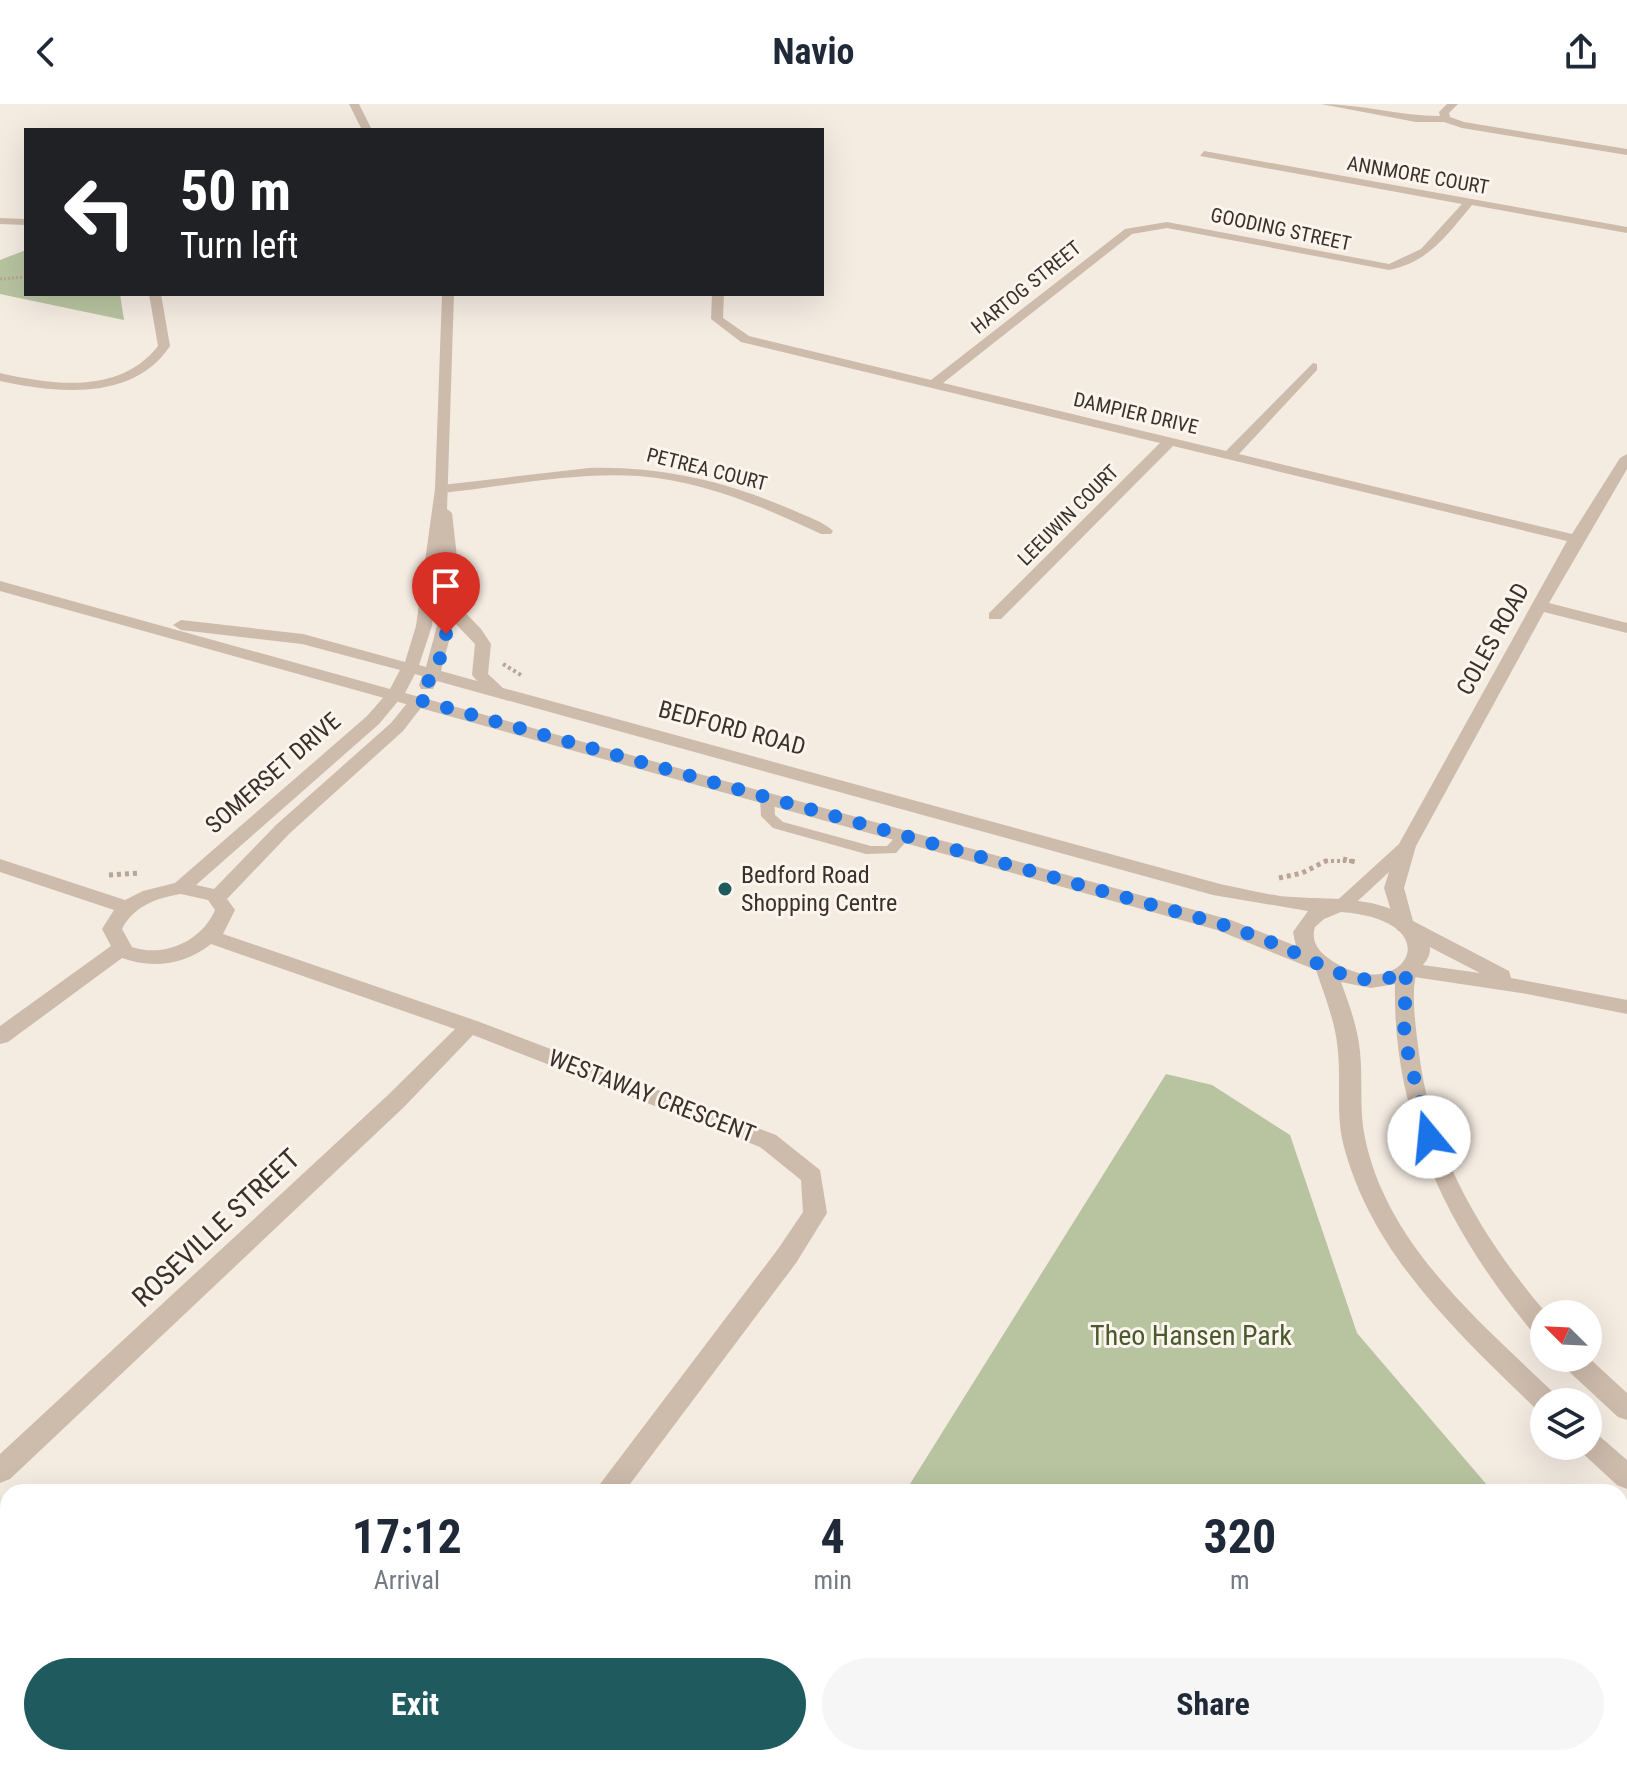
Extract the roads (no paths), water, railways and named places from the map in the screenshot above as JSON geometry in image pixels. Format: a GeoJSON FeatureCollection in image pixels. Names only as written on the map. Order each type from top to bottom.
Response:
{"type":"FeatureCollection","features":[{"type":"Feature","properties":{"kind":"street"},"geometry":{"type":"LineString","coordinates":[[354,104],[366,128]]}},
{"type":"Feature","properties":{"kind":"street"},"geometry":{"type":"LineString","coordinates":[[1326,104],[1416,119],[1445,119],[1462,125],[1627,152]]}},
{"type":"Feature","properties":{"kind":"street"},"geometry":{"type":"LineString","coordinates":[[1445,119],[1444,112],[1453,104]]}},
{"type":"Feature","properties":{"kind":"street","name":"ANNMORE COURT"},"geometry":{"type":"LineString","coordinates":[[1204,154],[1627,230]]}},
{"type":"Feature","properties":{"kind":"street","name":"GOODING STREET"},"geometry":{"type":"LineString","coordinates":[[1147,226],[1194,230],[1368,266],[1408,265],[1422,257],[1469,202]]}},
{"type":"Feature","properties":{"kind":"street"},"geometry":{"type":"LineString","coordinates":[[0,221],[24,222]]}},
{"type":"Feature","properties":{"kind":"street","name":"HARTOG STREET"},"geometry":{"type":"LineString","coordinates":[[932,385],[1117,237],[1147,226]]}},
{"type":"Feature","properties":{"kind":"street"},"geometry":{"type":"LineString","coordinates":[[0,377],[73,391],[121,378],[158,357],[164,346],[155,296]]}},
{"type":"Feature","properties":{"kind":"street"},"geometry":{"type":"LineString","coordinates":[[442,484],[448,296]]}},
{"type":"Feature","properties":{"kind":"street","name":"DAMPIER DRIVE"},"geometry":{"type":"LineString","coordinates":[[718,296],[717,319],[745,339],[1576,539]]}},
{"type":"Feature","properties":{"kind":"street"},"geometry":{"type":"LineString","coordinates":[[1229,456],[1313,367]]}},
{"type":"Feature","properties":{"kind":"street","name":"LEEUWIN COURT"},"geometry":{"type":"LineString","coordinates":[[995,616],[1169,442]]}},
{"type":"Feature","properties":{"kind":"street","name":"COLES ROAD"},"geometry":{"type":"LineString","coordinates":[[1405,926],[1394,888],[1407,846],[1576,539],[1626,463]]}},
{"type":"Feature","properties":{"kind":"street","name":"PETREA COURT"},"geometry":{"type":"LineString","coordinates":[[442,484],[617,472],[660,475],[778,508],[826,531]]}},
{"type":"Feature","properties":{"kind":"street","name":"SOMERSET DRIVE"},"geometry":{"type":"LineString","coordinates":[[217,898],[283,829],[404,720],[419,700],[445,641],[450,548],[442,484]]}},
{"type":"Feature","properties":{"kind":"street","name":"SOMERSET DRIVE"},"geometry":{"type":"LineString","coordinates":[[181,888],[373,720],[396,694],[410,667],[424,626],[442,484]]}},
{"type":"Feature","properties":{"kind":"street","name":"BEDFORD ROAD"},"geometry":{"type":"LineString","coordinates":[[0,586],[1224,925],[1324,966]]}},
{"type":"Feature","properties":{"kind":"street"},"geometry":{"type":"LineString","coordinates":[[447,600],[453,614],[482,641],[484,653],[479,670],[483,681],[501,692]]}},
{"type":"Feature","properties":{"kind":"street"},"geometry":{"type":"LineString","coordinates":[[1541,606],[1627,628]]}},
{"type":"Feature","properties":{"kind":"street","name":"BEDFORD ROAD"},"geometry":{"type":"LineString","coordinates":[[109,616],[278,634],[1083,850],[1224,894],[1275,903],[1339,906]]}},
{"type":"Feature","properties":{"kind":"street","name":"COLES ROAD"},"geometry":{"type":"LineString","coordinates":[[1339,906],[1407,846]]}},
{"type":"Feature","properties":{"kind":"street"},"geometry":{"type":"LineString","coordinates":[[0,865],[126,907]]}},
{"type":"Feature","properties":{"kind":"street"},"geometry":{"type":"LineString","coordinates":[[181,888],[217,898],[224,909],[222,923],[212,937],[183,953],[165,958],[148,958],[121,949],[114,940],[112,929],[126,907],[152,893],[181,888]]}},
{"type":"Feature","properties":{"kind":"street"},"geometry":{"type":"LineString","coordinates":[[1527,987],[1450,952],[1374,909],[1339,906],[1313,915],[1304,928],[1308,950],[1324,966],[1344,975],[1369,980],[1390,978],[1407,971],[1527,987],[1627,1007]]}},
{"type":"Feature","properties":{"kind":"street"},"geometry":{"type":"LineString","coordinates":[[1405,926],[1415,939],[1418,951],[1407,971],[1404,1037],[1429,1137],[1470,1232],[1530,1310]]}},
{"type":"Feature","properties":{"kind":"street","name":"WESTAWAY CRESCENT"},"geometry":{"type":"LineString","coordinates":[[212,937],[470,1026],[768,1141],[812,1176],[815,1213],[787,1256],[614,1484]]}},
{"type":"Feature","properties":{"kind":"street"},"geometry":{"type":"LineString","coordinates":[[0,1037],[121,949]]}},
{"type":"Feature","properties":{"kind":"street"},"geometry":{"type":"LineString","coordinates":[[1324,966],[1349,1045],[1353,1138],[1368,1187],[1380,1212],[1405,1251],[1449,1304],[1532,1388]]}},
{"type":"Feature","properties":{"kind":"street","name":"ROSEVILLE STREET"},"geometry":{"type":"LineString","coordinates":[[0,1471],[396,1101],[470,1026]]}},
{"type":"Feature","properties":{"kind":"street"},"geometry":{"type":"LineString","coordinates":[[1587,1372],[1627,1409]]}},
{"type":"Feature","properties":{"kind":"street"},"geometry":{"type":"LineString","coordinates":[[1602,1455],[1627,1477]]}},
{"type":"Feature","properties":{"kind":"place","name":"Bedford Road Shopping Centre"},"geometry":{"type":"Point","coordinates":[725,889]}},
{"type":"Feature","properties":{"kind":"park label","name":"Theo Hansen Park"},"geometry":{"type":"Point","coordinates":[1191,1335]}}]}
